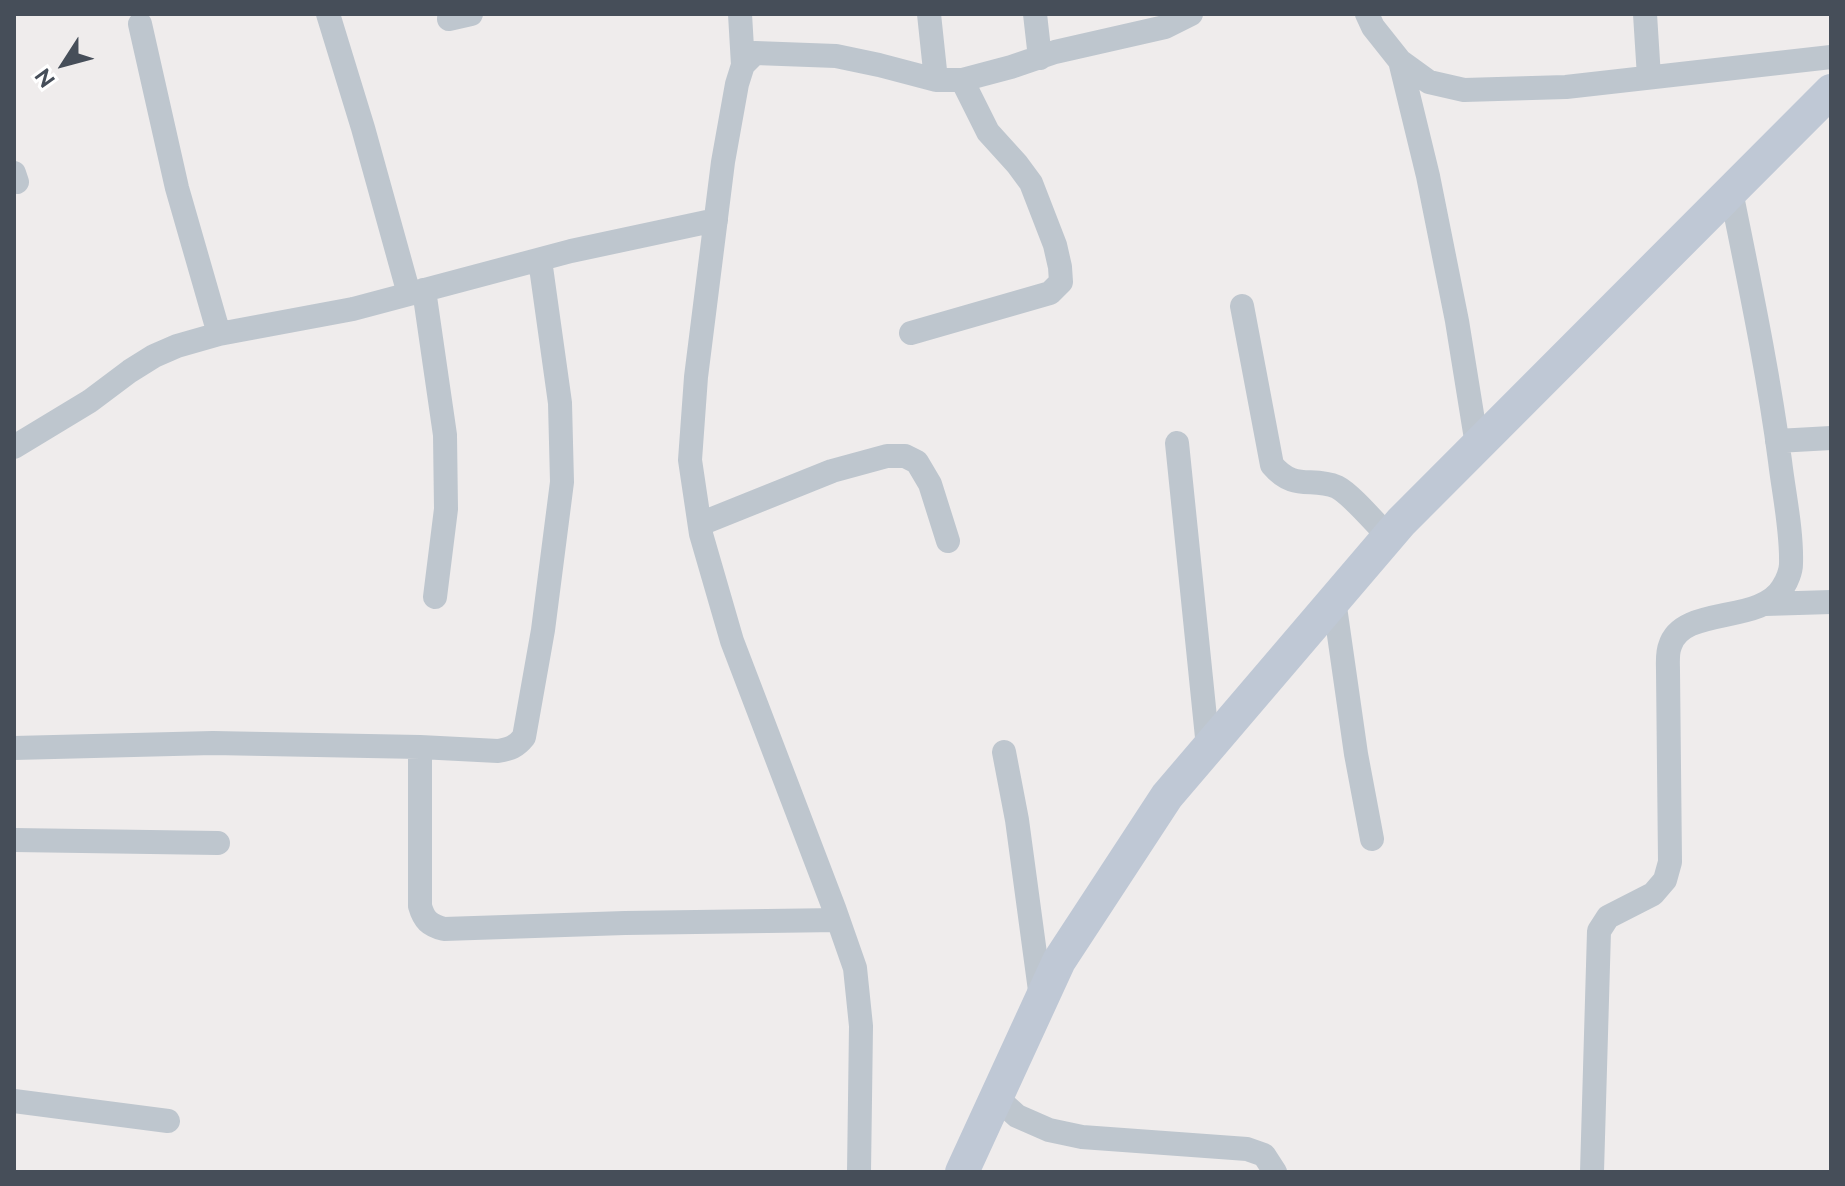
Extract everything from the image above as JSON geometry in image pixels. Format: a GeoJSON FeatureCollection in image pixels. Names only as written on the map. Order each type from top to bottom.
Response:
{"type":"FeatureCollection","features":[{"type":"Feature","properties":{"kind":"street"},"geometry":{"type":"LineString","coordinates":[[328,14],[417,292],[445,435],[446,509],[435,597]]}},
{"type":"Feature","properties":{"kind":"street"},"geometry":{"type":"LineString","coordinates":[[740,14],[743,65],[726,146],[716,220],[696,377],[690,460],[701,534],[732,641],[855,968],[861,1026],[859,1172]]}},
{"type":"Feature","properties":{"kind":"street"},"geometry":{"type":"LineString","coordinates":[[929,14],[936,80]]}},
{"type":"Feature","properties":{"kind":"street"},"geometry":{"type":"LineString","coordinates":[[1035,14],[1040,58]]}},
{"type":"Feature","properties":{"kind":"street"},"geometry":{"type":"LineString","coordinates":[[743,65],[755,53],[836,56],[936,80],[962,80],[1055,52],[1165,27],[1191,14]]}},
{"type":"Feature","properties":{"kind":"street"},"geometry":{"type":"LineString","coordinates":[[1367,14],[1373,27],[1400,61],[1429,82],[1464,90],[1566,87],[1831,57]]}},
{"type":"Feature","properties":{"kind":"street"},"geometry":{"type":"LineString","coordinates":[[1645,14],[1649,77]]}},
{"type":"Feature","properties":{"kind":"street"},"geometry":{"type":"LineString","coordinates":[[140,24],[177,188],[219,334]]}},
{"type":"Feature","properties":{"kind":"street"},"geometry":{"type":"LineString","coordinates":[[1400,61],[1428,176],[1457,321],[1477,445]]}},
{"type":"Feature","properties":{"kind":"street"},"geometry":{"type":"LineString","coordinates":[[911,333],[1050,293],[1061,282],[1055,245],[1031,183],[988,132],[962,80]]}},
{"type":"Feature","properties":{"kind":"street"},"geometry":{"type":"LineString","coordinates":[[962,1172],[1059,961],[1158,809],[1388,536],[1831,91]]}},
{"type":"Feature","properties":{"kind":"street"},"geometry":{"type":"LineString","coordinates":[[1731,191],[1766,366],[1790,535],[1791,568],[1783,589],[1765,604]]}},
{"type":"Feature","properties":{"kind":"street"},"geometry":{"type":"LineString","coordinates":[[14,447],[90,401],[154,356],[177,346],[219,334],[353,309],[571,251],[716,220]]}},
{"type":"Feature","properties":{"kind":"street"},"geometry":{"type":"LineString","coordinates":[[14,748],[213,743],[498,751],[518,745],[524,737],[543,630],[562,482],[560,403],[540,260]]}},
{"type":"Feature","properties":{"kind":"street"},"geometry":{"type":"LineString","coordinates":[[1242,306],[1272,465],[1281,476],[1296,482],[1339,488],[1388,536]]}},
{"type":"Feature","properties":{"kind":"street"},"geometry":{"type":"LineString","coordinates":[[1777,441],[1831,438]]}},
{"type":"Feature","properties":{"kind":"street"},"geometry":{"type":"LineString","coordinates":[[1177,443],[1208,747]]}},
{"type":"Feature","properties":{"kind":"street"},"geometry":{"type":"LineString","coordinates":[[700,524],[832,471],[887,456],[905,456],[917,462],[930,484],[948,541]]}},
{"type":"Feature","properties":{"kind":"street"},"geometry":{"type":"LineString","coordinates":[[1334,600],[1356,754],[1372,839]]}},
{"type":"Feature","properties":{"kind":"street"},"geometry":{"type":"LineString","coordinates":[[1592,1172],[1599,931],[1608,917],[1653,894],[1665,880],[1670,862],[1670,645],[1680,630],[1702,620],[1765,604],[1831,602]]}},
{"type":"Feature","properties":{"kind":"street"},"geometry":{"type":"LineString","coordinates":[[420,747],[420,906],[423,916],[431,925],[444,929],[838,920]]}},
{"type":"Feature","properties":{"kind":"street"},"geometry":{"type":"LineString","coordinates":[[1004,752],[1017,820],[1041,1001]]}},
{"type":"Feature","properties":{"kind":"street"},"geometry":{"type":"LineString","coordinates":[[14,840],[218,843]]}},
{"type":"Feature","properties":{"kind":"street"},"geometry":{"type":"LineString","coordinates":[[997,1098],[1017,1116],[1049,1130],[1082,1137],[1247,1149],[1264,1155],[1275,1172]]}},
{"type":"Feature","properties":{"kind":"street"},"geometry":{"type":"LineString","coordinates":[[14,1101],[168,1121]]}}]}
